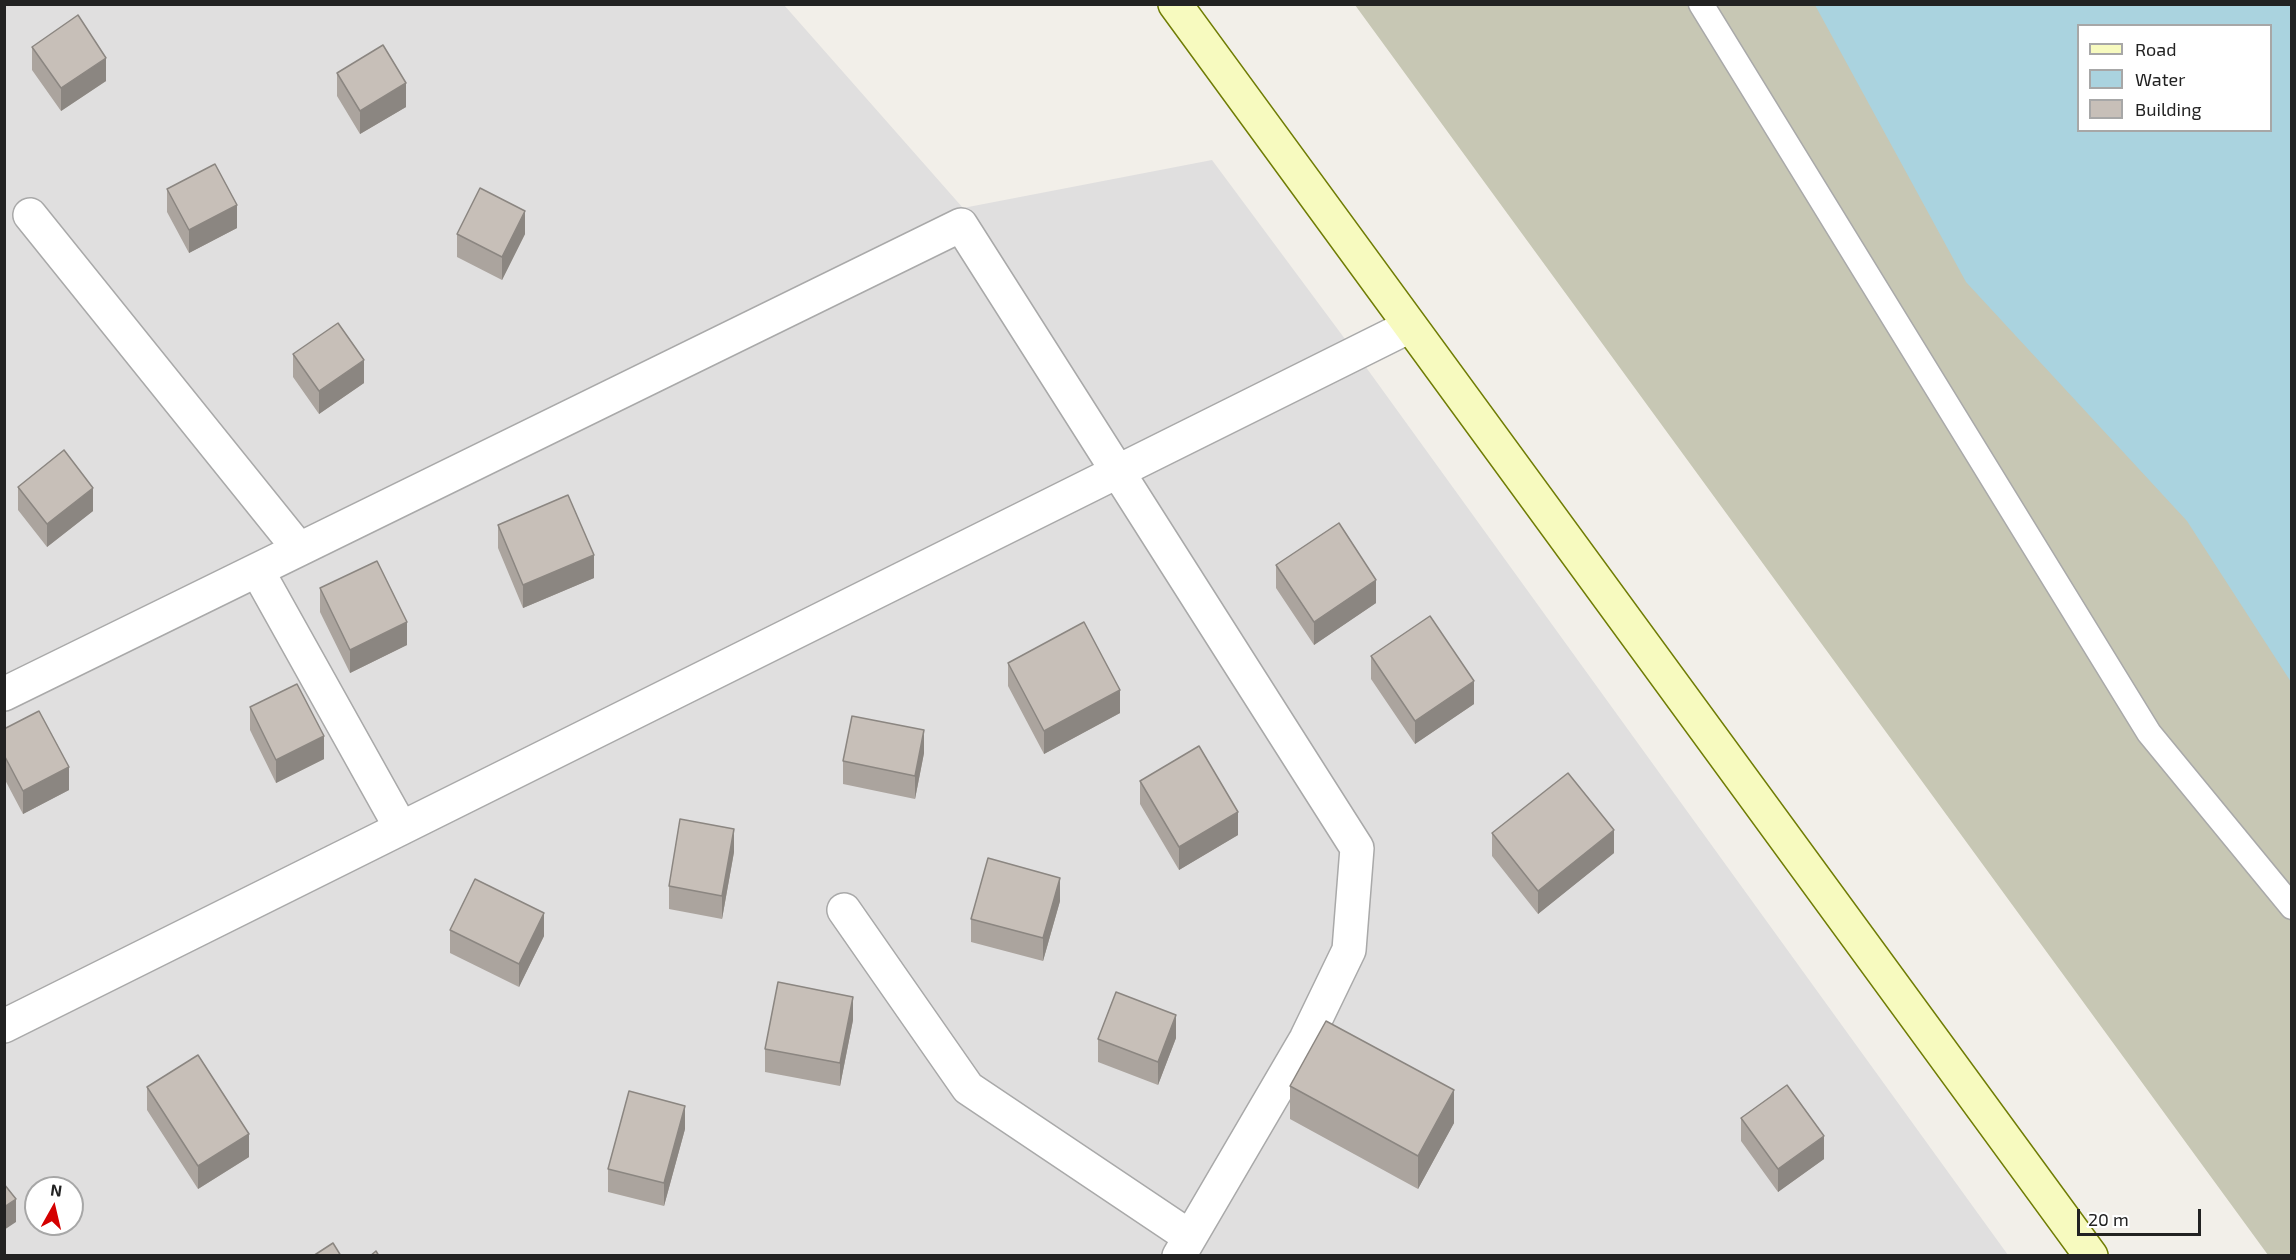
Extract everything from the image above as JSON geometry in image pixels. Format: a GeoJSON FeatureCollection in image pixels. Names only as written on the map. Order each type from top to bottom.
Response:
{"type":"FeatureCollection","features":[{"type":"Feature","properties":{"kind":"street"},"geometry":{"type":"LineString","coordinates":[[1175,4],[2091,1256]]}},
{"type":"Feature","properties":{"kind":"street"},"geometry":{"type":"LineString","coordinates":[[30,216],[298,549]]}},
{"type":"Feature","properties":{"kind":"street"},"geometry":{"type":"LineString","coordinates":[[4,694],[962,225],[1357,848],[1349,950],[1306,1039],[1185,1246],[968,1088],[844,910]]}},
{"type":"Feature","properties":{"kind":"street"},"geometry":{"type":"LineString","coordinates":[[4,1026],[1410,326]]}},
{"type":"Feature","properties":{"kind":"street"},"geometry":{"type":"LineString","coordinates":[[257,570],[401,828]]}},
{"type":"Feature","properties":{"kind":"lane"},"geometry":{"type":"LineString","coordinates":[[1701,4],[2149,733],[2292,907]]}},
{"type":"Feature","properties":{"kind":"shaded area"},"geometry":{"type":"Polygon","coordinates":[[[5,4],[784,5],[963,208],[1212,160],[1368,370],[2008,1255],[5,1256],[5,4]]]}},
{"type":"Feature","properties":{"kind":"shaded area"},"geometry":{"type":"Polygon","coordinates":[[[1355,5],[2291,5],[2291,1255],[2268,1255],[1355,5]]]}},
{"type":"Feature","properties":{"kind":"water"},"geometry":{"type":"Polygon","coordinates":[[[1815,5],[2291,5],[2291,682],[2187,521],[1966,282],[1815,5]]]}},
{"type":"Feature","properties":{"kind":"building"},"geometry":{"type":"Polygon","coordinates":[[[78,15],[106,58],[61,88],[32,47],[78,15]]]}},
{"type":"Feature","properties":{"kind":"building"},"geometry":{"type":"Polygon","coordinates":[[[383,45],[406,83],[360,111],[337,73],[383,45]]]}},
{"type":"Feature","properties":{"kind":"building"},"geometry":{"type":"Polygon","coordinates":[[[215,164],[237,205],[189,230],[167,189],[215,164]]]}},
{"type":"Feature","properties":{"kind":"building"},"geometry":{"type":"Polygon","coordinates":[[[480,188],[525,211],[502,257],[457,234],[480,188]]]}},
{"type":"Feature","properties":{"kind":"building"},"geometry":{"type":"Polygon","coordinates":[[[338,323],[364,360],[319,391],[293,354],[338,323]]]}},
{"type":"Feature","properties":{"kind":"building"},"geometry":{"type":"Polygon","coordinates":[[[64,450],[93,488],[47,524],[18,487],[64,450]]]}},
{"type":"Feature","properties":{"kind":"building"},"geometry":{"type":"Polygon","coordinates":[[[568,495],[594,555],[523,585],[498,525],[568,495]]]}},
{"type":"Feature","properties":{"kind":"building"},"geometry":{"type":"Polygon","coordinates":[[[1339,523],[1376,580],[1314,622],[1276,565],[1339,523]]]}},
{"type":"Feature","properties":{"kind":"building"},"geometry":{"type":"Polygon","coordinates":[[[377,561],[407,622],[350,650],[320,588],[377,561]]]}},
{"type":"Feature","properties":{"kind":"building"},"geometry":{"type":"Polygon","coordinates":[[[1430,616],[1474,681],[1415,721],[1371,656],[1430,616]]]}},
{"type":"Feature","properties":{"kind":"building"},"geometry":{"type":"Polygon","coordinates":[[[1084,622],[1120,690],[1044,731],[1008,663],[1084,622]]]}},
{"type":"Feature","properties":{"kind":"building"},"geometry":{"type":"Polygon","coordinates":[[[297,684],[324,736],[276,760],[250,707],[297,684]]]}},
{"type":"Feature","properties":{"kind":"building"},"geometry":{"type":"Polygon","coordinates":[[[39,711],[69,767],[23,791],[4,755],[4,729],[39,711]]]}},
{"type":"Feature","properties":{"kind":"building"},"geometry":{"type":"Polygon","coordinates":[[[852,716],[924,730],[915,776],[843,761],[852,716]]]}},
{"type":"Feature","properties":{"kind":"building"},"geometry":{"type":"Polygon","coordinates":[[[1199,746],[1238,812],[1179,847],[1140,781],[1199,746]]]}},
{"type":"Feature","properties":{"kind":"building"},"geometry":{"type":"Polygon","coordinates":[[[1568,773],[1614,830],[1538,891],[1492,833],[1568,773]]]}},
{"type":"Feature","properties":{"kind":"building"},"geometry":{"type":"Polygon","coordinates":[[[680,819],[734,829],[722,896],[669,886],[680,819]]]}},
{"type":"Feature","properties":{"kind":"building"},"geometry":{"type":"Polygon","coordinates":[[[988,858],[1060,878],[1043,938],[971,919],[988,858]]]}},
{"type":"Feature","properties":{"kind":"building"},"geometry":{"type":"Polygon","coordinates":[[[475,879],[544,913],[519,964],[450,930],[475,879]]]}},
{"type":"Feature","properties":{"kind":"building"},"geometry":{"type":"Polygon","coordinates":[[[778,982],[853,997],[840,1063],[765,1049],[778,982]]]}},
{"type":"Feature","properties":{"kind":"building"},"geometry":{"type":"Polygon","coordinates":[[[1116,992],[1176,1015],[1158,1062],[1098,1039],[1116,992]]]}},
{"type":"Feature","properties":{"kind":"building"},"geometry":{"type":"Polygon","coordinates":[[[1326,1021],[1454,1090],[1418,1156],[1290,1086],[1326,1021]]]}},
{"type":"Feature","properties":{"kind":"building"},"geometry":{"type":"Polygon","coordinates":[[[198,1055],[249,1134],[198,1166],[147,1087],[198,1055]]]}},
{"type":"Feature","properties":{"kind":"building"},"geometry":{"type":"Polygon","coordinates":[[[1787,1085],[1824,1136],[1778,1169],[1741,1118],[1787,1085]]]}},
{"type":"Feature","properties":{"kind":"building"},"geometry":{"type":"Polygon","coordinates":[[[629,1091],[685,1106],[664,1183],[608,1169],[629,1091]]]}},
{"type":"Feature","properties":{"kind":"building"},"geometry":{"type":"Polygon","coordinates":[[[4,1184],[16,1199],[4,1207],[4,1184]]]}},
{"type":"Feature","properties":{"kind":"building"},"geometry":{"type":"Polygon","coordinates":[[[333,1243],[341,1256],[313,1256],[333,1243]]]}}]}
